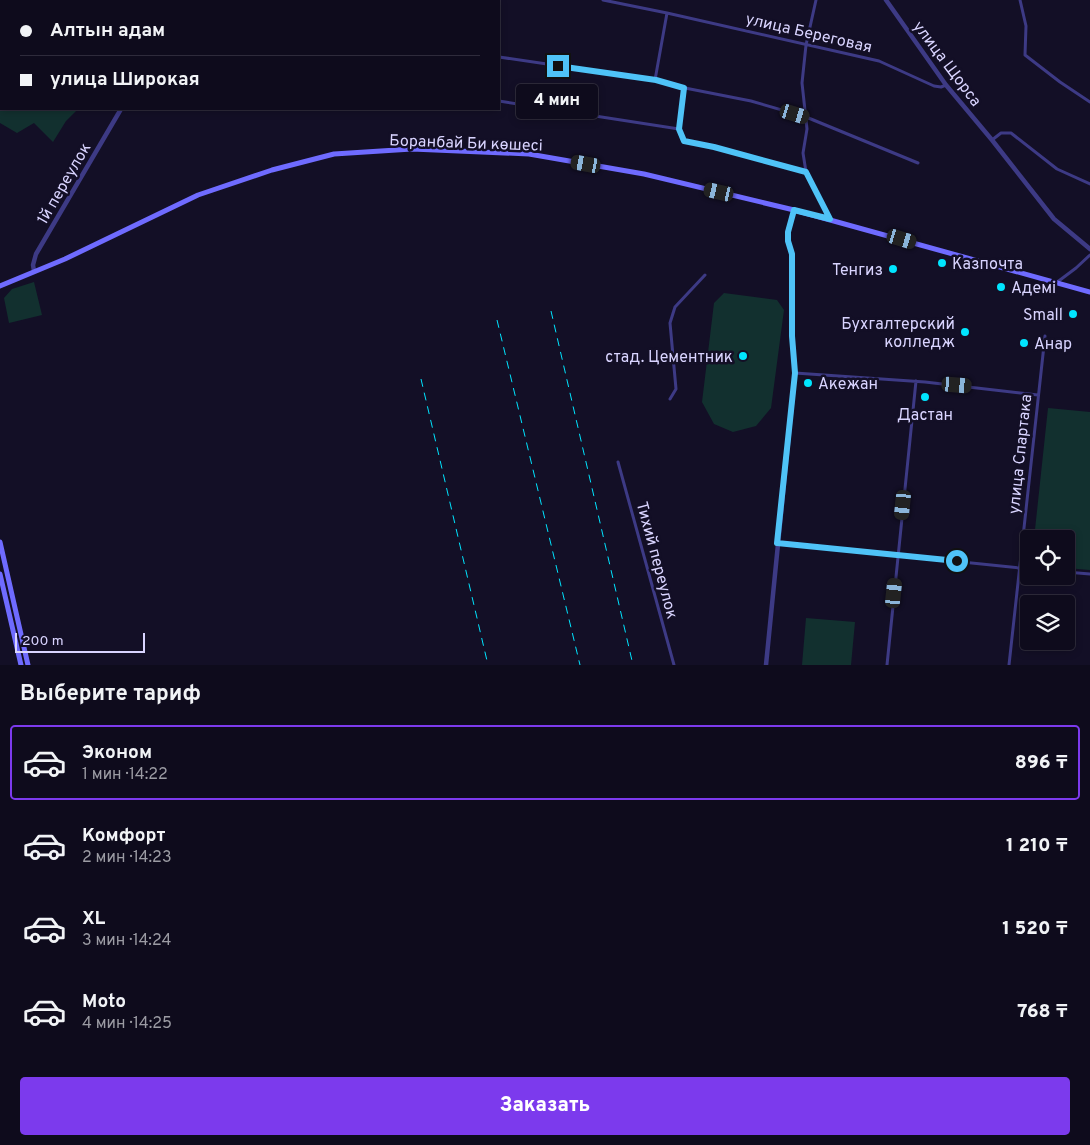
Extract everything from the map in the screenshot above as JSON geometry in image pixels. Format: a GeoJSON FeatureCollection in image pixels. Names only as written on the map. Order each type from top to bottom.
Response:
{"type":"FeatureCollection","features":[{"type":"Feature","properties":{"kind":"main road","name":"Боранбай Би көшесі"},"geometry":{"type":"LineString","coordinates":[[0,286],[65,259],[198,196],[272,170],[334,154],[412,149],[529,154],[644,174],[830,219],[1090,292]]}},
{"type":"Feature","properties":{"kind":"main road"},"geometry":{"type":"LineString","coordinates":[[0,542],[28,665]]}},
{"type":"Feature","properties":{"kind":"main road"},"geometry":{"type":"LineString","coordinates":[[0,574],[22,665]]}},
{"type":"Feature","properties":{"kind":"street","name":"улица Береговая"},"geometry":{"type":"LineString","coordinates":[[603,0],[878,61],[934,86],[942,87],[946,84]]}},
{"type":"Feature","properties":{"kind":"street"},"geometry":{"type":"LineString","coordinates":[[816,0],[806,45],[802,83],[807,129],[803,153],[806,172],[830,219]]}},
{"type":"Feature","properties":{"kind":"street","name":"улица Щорса"},"geometry":{"type":"LineString","coordinates":[[886,0],[946,84],[1054,219],[1090,249]]}},
{"type":"Feature","properties":{"kind":"street"},"geometry":{"type":"LineString","coordinates":[[1020,0],[1026,26],[1025,55],[1090,102]]}},
{"type":"Feature","properties":{"kind":"street"},"geometry":{"type":"LineString","coordinates":[[656,80],[667,13]]}},
{"type":"Feature","properties":{"kind":"street"},"geometry":{"type":"LineString","coordinates":[[500,57],[656,80],[684,88],[751,101],[806,117],[918,163]]}},
{"type":"Feature","properties":{"kind":"street"},"geometry":{"type":"LineString","coordinates":[[684,88],[679,129],[684,141],[714,147],[806,172]]}},
{"type":"Feature","properties":{"kind":"street"},"geometry":{"type":"LineString","coordinates":[[500,101],[679,129]]}},
{"type":"Feature","properties":{"kind":"street","name":"1й переулок"},"geometry":{"type":"LineString","coordinates":[[34,271],[33,265],[36,254],[120,110]]}},
{"type":"Feature","properties":{"kind":"street"},"geometry":{"type":"LineString","coordinates":[[992,140],[1002,133],[1011,133],[1057,169],[1090,184]]}},
{"type":"Feature","properties":{"kind":"street"},"geometry":{"type":"LineString","coordinates":[[766,665],[795,373],[792,336],[792,254],[788,241],[788,232],[794,210]]}},
{"type":"Feature","properties":{"kind":"street"},"geometry":{"type":"LineString","coordinates":[[1055,283],[1090,255]]}},
{"type":"Feature","properties":{"kind":"street"},"geometry":{"type":"LineString","coordinates":[[670,399],[676,389],[670,323],[675,307],[705,275]]}},
{"type":"Feature","properties":{"kind":"street","name":"улица Спартака"},"geometry":{"type":"LineString","coordinates":[[1009,665],[1045,336]]}},
{"type":"Feature","properties":{"kind":"street"},"geometry":{"type":"LineString","coordinates":[[795,373],[987,388],[1038,395]]}},
{"type":"Feature","properties":{"kind":"street"},"geometry":{"type":"LineString","coordinates":[[886,665],[916,382]]}},
{"type":"Feature","properties":{"kind":"street","name":"Тихий переулок"},"geometry":{"type":"LineString","coordinates":[[618,462],[674,665]]}},
{"type":"Feature","properties":{"kind":"street"},"geometry":{"type":"LineString","coordinates":[[777,543],[1019,567]]}},
{"type":"Feature","properties":{"kind":"street"},"geometry":{"type":"LineString","coordinates":[[1075,573],[1090,574]]}},
{"type":"Feature","properties":{"kind":"green space"},"geometry":{"type":"Polygon","coordinates":[[[0,110],[77,110],[66,121],[53,142],[34,123],[17,133],[0,123],[0,110]]]}},
{"type":"Feature","properties":{"kind":"green space"},"geometry":{"type":"Polygon","coordinates":[[[34,282],[42,315],[9,323],[4,298],[12,289],[34,282]]]}},
{"type":"Feature","properties":{"kind":"green space","name":"стад. Цементник"},"geometry":{"type":"Polygon","coordinates":[[[724,293],[777,300],[784,310],[771,408],[756,426],[733,432],[714,424],[702,402],[714,303],[724,293]]]}},
{"type":"Feature","properties":{"kind":"green space"},"geometry":{"type":"Polygon","coordinates":[[[1048,408],[1090,412],[1090,570],[1075,569],[1075,530],[1035,530],[1048,408]]]}},
{"type":"Feature","properties":{"kind":"green space"},"geometry":{"type":"Polygon","coordinates":[[[806,618],[855,622],[851,665],[802,665],[806,618]]]}},
{"type":"Feature","properties":{"kind":"railway"},"geometry":{"type":"LineString","coordinates":[[551,311],[633,665]]}},
{"type":"Feature","properties":{"kind":"railway"},"geometry":{"type":"LineString","coordinates":[[497,320],[580,665]]}},
{"type":"Feature","properties":{"kind":"railway"},"geometry":{"type":"LineString","coordinates":[[421,379],[488,665]]}},
{"type":"Feature","properties":{"kind":"place","name":"Казпочта"},"geometry":{"type":"Point","coordinates":[942,263]}},
{"type":"Feature","properties":{"kind":"place","name":"Тенгиз"},"geometry":{"type":"Point","coordinates":[893,269]}},
{"type":"Feature","properties":{"kind":"place","name":"Адемi"},"geometry":{"type":"Point","coordinates":[1001,287]}},
{"type":"Feature","properties":{"kind":"place","name":"Small"},"geometry":{"type":"Point","coordinates":[1073,314]}},
{"type":"Feature","properties":{"kind":"place","name":"Бухгалтерский колледж"},"geometry":{"type":"Point","coordinates":[965,332]}},
{"type":"Feature","properties":{"kind":"place","name":"Анар"},"geometry":{"type":"Point","coordinates":[1024,343]}},
{"type":"Feature","properties":{"kind":"place","name":"стад. Цементник"},"geometry":{"type":"Point","coordinates":[743,356]}},
{"type":"Feature","properties":{"kind":"place","name":"Акежан"},"geometry":{"type":"Point","coordinates":[808,383]}},
{"type":"Feature","properties":{"kind":"place","name":"Дастан"},"geometry":{"type":"Point","coordinates":[925,397]}},
{"type":"Feature","properties":{"kind":"route"},"geometry":{"type":"LineString","coordinates":[[558,66],[656,80],[684,88],[679,129],[684,141],[714,147],[806,172],[830,219],[794,210],[788,232],[788,241],[792,254],[792,336],[795,373],[777,543],[957,561]]}}]}
